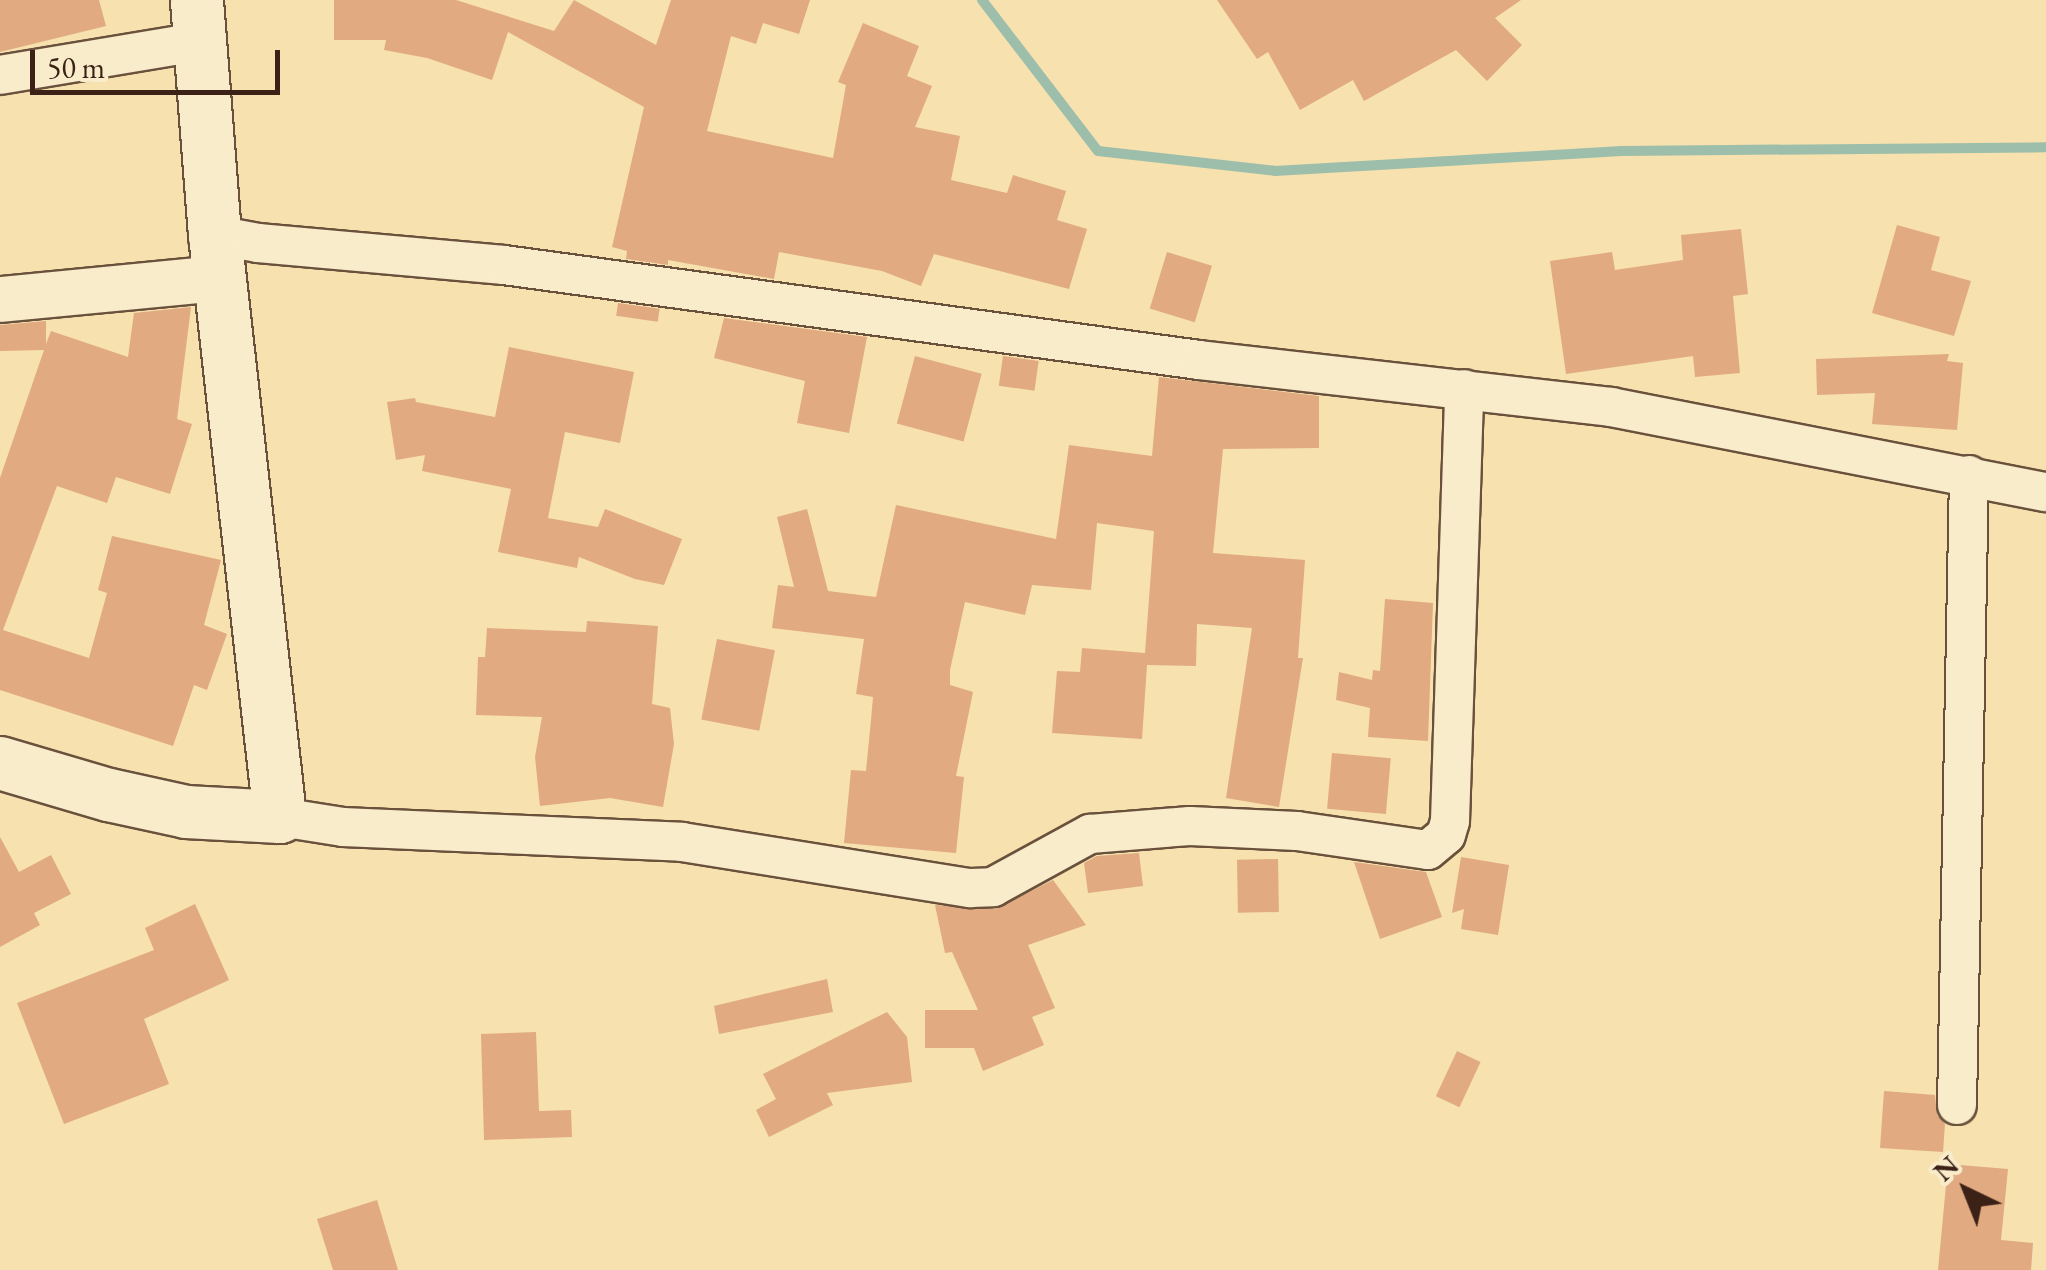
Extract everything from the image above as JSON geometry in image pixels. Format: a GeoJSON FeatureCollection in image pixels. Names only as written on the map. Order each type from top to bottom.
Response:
{"type":"FeatureCollection","features":[{"type":"Feature","properties":{"kind":"main road"},"geometry":{"type":"LineString","coordinates":[[0,763],[109,796],[186,812],[280,817],[217,256],[198,21]]}},
{"type":"Feature","properties":{"kind":"street"},"geometry":{"type":"LineString","coordinates":[[0,76],[198,21]]}},
{"type":"Feature","properties":{"kind":"street"},"geometry":{"type":"LineString","coordinates":[[0,299],[217,256],[258,243],[504,265],[1199,360],[1611,406],[2046,492]]}},
{"type":"Feature","properties":{"kind":"street"},"geometry":{"type":"LineString","coordinates":[[280,817],[343,827],[682,842],[970,888],[992,888],[1090,834],[1190,826],[1297,831],[1428,850],[1446,835],[1450,822],[1464,389]]}},
{"type":"Feature","properties":{"kind":"street"},"geometry":{"type":"LineString","coordinates":[[1957,1105],[1969,475]]}},
{"type":"Feature","properties":{"kind":"building"},"geometry":{"type":"Polygon","coordinates":[[[0,0],[99,0],[106,26],[0,52],[0,0]]]}},
{"type":"Feature","properties":{"kind":"building"},"geometry":{"type":"Polygon","coordinates":[[[334,0],[456,0],[554,31],[574,0],[656,45],[671,0],[810,0],[799,34],[763,23],[756,44],[731,36],[707,131],[833,158],[846,85],[838,82],[863,23],[919,46],[907,76],[932,86],[915,127],[960,136],[951,180],[1007,193],[1013,175],[1066,191],[1057,220],[1087,229],[1069,289],[934,254],[921,286],[882,271],[779,252],[774,279],[668,260],[668,265],[626,259],[627,251],[612,247],[644,107],[508,32],[492,80],[427,58],[384,50],[386,40],[334,40],[334,0]]]}},
{"type":"Feature","properties":{"kind":"building"},"geometry":{"type":"Polygon","coordinates":[[[1217,0],[1521,0],[1495,18],[1522,45],[1487,81],[1456,50],[1364,101],[1353,80],[1300,110],[1268,52],[1257,59],[1217,0]]]}},
{"type":"Feature","properties":{"kind":"building"},"geometry":{"type":"Polygon","coordinates":[[[1897,225],[1940,237],[1931,270],[1971,281],[1954,336],[1872,313],[1897,225]]]}},
{"type":"Feature","properties":{"kind":"building"},"geometry":{"type":"Polygon","coordinates":[[[1741,229],[1748,294],[1733,296],[1740,373],[1695,377],[1693,356],[1566,374],[1550,261],[1612,252],[1615,270],[1683,260],[1681,235],[1741,229]]]}},
{"type":"Feature","properties":{"kind":"building"},"geometry":{"type":"Polygon","coordinates":[[[1167,252],[1212,266],[1195,322],[1150,308],[1167,252]]]}},
{"type":"Feature","properties":{"kind":"building"},"geometry":{"type":"Polygon","coordinates":[[[618,303],[660,309],[658,322],[616,316],[618,303]]]}},
{"type":"Feature","properties":{"kind":"building"},"geometry":{"type":"Polygon","coordinates":[[[191,307],[177,419],[192,424],[170,494],[116,477],[107,503],[57,486],[3,630],[89,658],[107,593],[98,590],[112,536],[221,560],[204,625],[227,634],[207,690],[194,685],[173,746],[0,690],[0,478],[44,350],[0,351],[0,325],[46,321],[46,344],[51,331],[128,357],[134,313],[191,307]]]}},
{"type":"Feature","properties":{"kind":"building"},"geometry":{"type":"Polygon","coordinates":[[[724,318],[867,337],[849,433],[797,423],[805,381],[714,358],[724,318]]]}},
{"type":"Feature","properties":{"kind":"building"},"geometry":{"type":"Polygon","coordinates":[[[509,347],[634,372],[620,443],[565,432],[548,518],[598,527],[605,509],[682,539],[664,585],[635,579],[579,557],[577,568],[498,552],[511,489],[422,471],[425,455],[396,460],[387,402],[415,398],[416,402],[495,417],[509,347]]]}},
{"type":"Feature","properties":{"kind":"building"},"geometry":{"type":"Polygon","coordinates":[[[1949,354],[1947,361],[1963,363],[1957,430],[1872,424],[1875,393],[1817,395],[1816,359],[1949,354]]]}},
{"type":"Feature","properties":{"kind":"building"},"geometry":{"type":"Polygon","coordinates":[[[915,356],[982,374],[964,441],[897,424],[915,356]]]}},
{"type":"Feature","properties":{"kind":"building"},"geometry":{"type":"Polygon","coordinates":[[[1003,356],[1039,361],[1034,391],[999,386],[1003,356]]]}},
{"type":"Feature","properties":{"kind":"building"},"geometry":{"type":"Polygon","coordinates":[[[1159,377],[1319,396],[1319,448],[1223,449],[1213,553],[1305,560],[1298,658],[1303,658],[1279,807],[1226,798],[1252,628],[1197,624],[1196,666],[1147,665],[1142,739],[1052,733],[1057,671],[1080,672],[1082,648],[1145,653],[1154,531],[1097,523],[1091,590],[1032,585],[1025,615],[965,602],[950,670],[950,685],[973,692],[956,776],[964,777],[956,853],[844,843],[851,770],[866,771],[871,720],[873,697],[856,694],[864,639],[772,628],[778,585],[794,587],[777,517],[807,509],[828,591],[876,597],[896,505],[1056,539],[1069,445],[1152,456],[1159,377]]]}},
{"type":"Feature","properties":{"kind":"building"},"geometry":{"type":"Polygon","coordinates":[[[1385,599],[1433,603],[1428,741],[1368,737],[1370,708],[1336,700],[1339,672],[1372,680],[1373,670],[1380,671],[1385,599]]]}},
{"type":"Feature","properties":{"kind":"building"},"geometry":{"type":"Polygon","coordinates":[[[587,621],[658,626],[652,704],[670,708],[674,744],[663,807],[610,798],[540,806],[535,757],[542,717],[476,715],[478,657],[485,657],[487,628],[586,632],[587,621]]]}},
{"type":"Feature","properties":{"kind":"building"},"geometry":{"type":"Polygon","coordinates":[[[717,639],[775,650],[759,731],[701,719],[717,639]]]}},
{"type":"Feature","properties":{"kind":"building"},"geometry":{"type":"Polygon","coordinates":[[[1332,753],[1391,758],[1386,814],[1327,809],[1332,753]]]}},
{"type":"Feature","properties":{"kind":"building"},"geometry":{"type":"Polygon","coordinates":[[[0,837],[19,872],[51,855],[71,894],[34,913],[40,925],[0,947],[0,837]]]}},
{"type":"Feature","properties":{"kind":"building"},"geometry":{"type":"Polygon","coordinates":[[[1139,853],[1143,886],[1088,893],[1084,863],[1097,856],[1139,853]]]}},
{"type":"Feature","properties":{"kind":"building"},"geometry":{"type":"Polygon","coordinates":[[[1461,857],[1509,865],[1498,935],[1461,929],[1464,909],[1452,913],[1461,857]]]}},
{"type":"Feature","properties":{"kind":"building"},"geometry":{"type":"Polygon","coordinates":[[[1278,859],[1279,912],[1238,913],[1237,860],[1278,859]]]}},
{"type":"Feature","properties":{"kind":"building"},"geometry":{"type":"Polygon","coordinates":[[[1354,862],[1426,872],[1442,917],[1380,939],[1354,862]]]}},
{"type":"Feature","properties":{"kind":"building"},"geometry":{"type":"Polygon","coordinates":[[[1053,880],[1086,925],[1028,945],[1055,1008],[1032,1017],[1044,1045],[983,1071],[974,1048],[925,1048],[925,1010],[978,1010],[952,952],[945,953],[935,905],[995,909],[1053,880]]]}},
{"type":"Feature","properties":{"kind":"building"},"geometry":{"type":"Polygon","coordinates":[[[195,904],[229,980],[144,1019],[169,1084],[64,1124],[17,1003],[154,950],[145,928],[195,904]]]}},
{"type":"Feature","properties":{"kind":"building"},"geometry":{"type":"Polygon","coordinates":[[[827,979],[833,1012],[719,1034],[714,1006],[827,979]]]}},
{"type":"Feature","properties":{"kind":"building"},"geometry":{"type":"Polygon","coordinates":[[[887,1012],[907,1037],[912,1082],[827,1093],[833,1105],[769,1137],[756,1110],[776,1099],[763,1074],[887,1012]]]}},
{"type":"Feature","properties":{"kind":"building"},"geometry":{"type":"Polygon","coordinates":[[[536,1032],[539,1111],[571,1110],[572,1137],[484,1140],[481,1034],[536,1032]]]}},
{"type":"Feature","properties":{"kind":"building"},"geometry":{"type":"Polygon","coordinates":[[[1457,1051],[1481,1062],[1459,1107],[1436,1096],[1457,1051]]]}},
{"type":"Feature","properties":{"kind":"building"},"geometry":{"type":"Polygon","coordinates":[[[1884,1091],[1935,1095],[1937,1115],[1945,1124],[1943,1152],[1880,1148],[1884,1091]]]}},
{"type":"Feature","properties":{"kind":"building"},"geometry":{"type":"Polygon","coordinates":[[[1948,1164],[2008,1169],[2001,1240],[2033,1243],[2031,1270],[1938,1270],[1948,1164]]]}},
{"type":"Feature","properties":{"kind":"building"},"geometry":{"type":"Polygon","coordinates":[[[377,1200],[398,1270],[333,1270],[317,1219],[377,1200]]]}},
{"type":"Feature","properties":{"kind":"waterway"},"geometry":{"type":"LineString","coordinates":[[982,0],[1098,151],[1275,171],[1621,151],[2046,147]]}}]}
